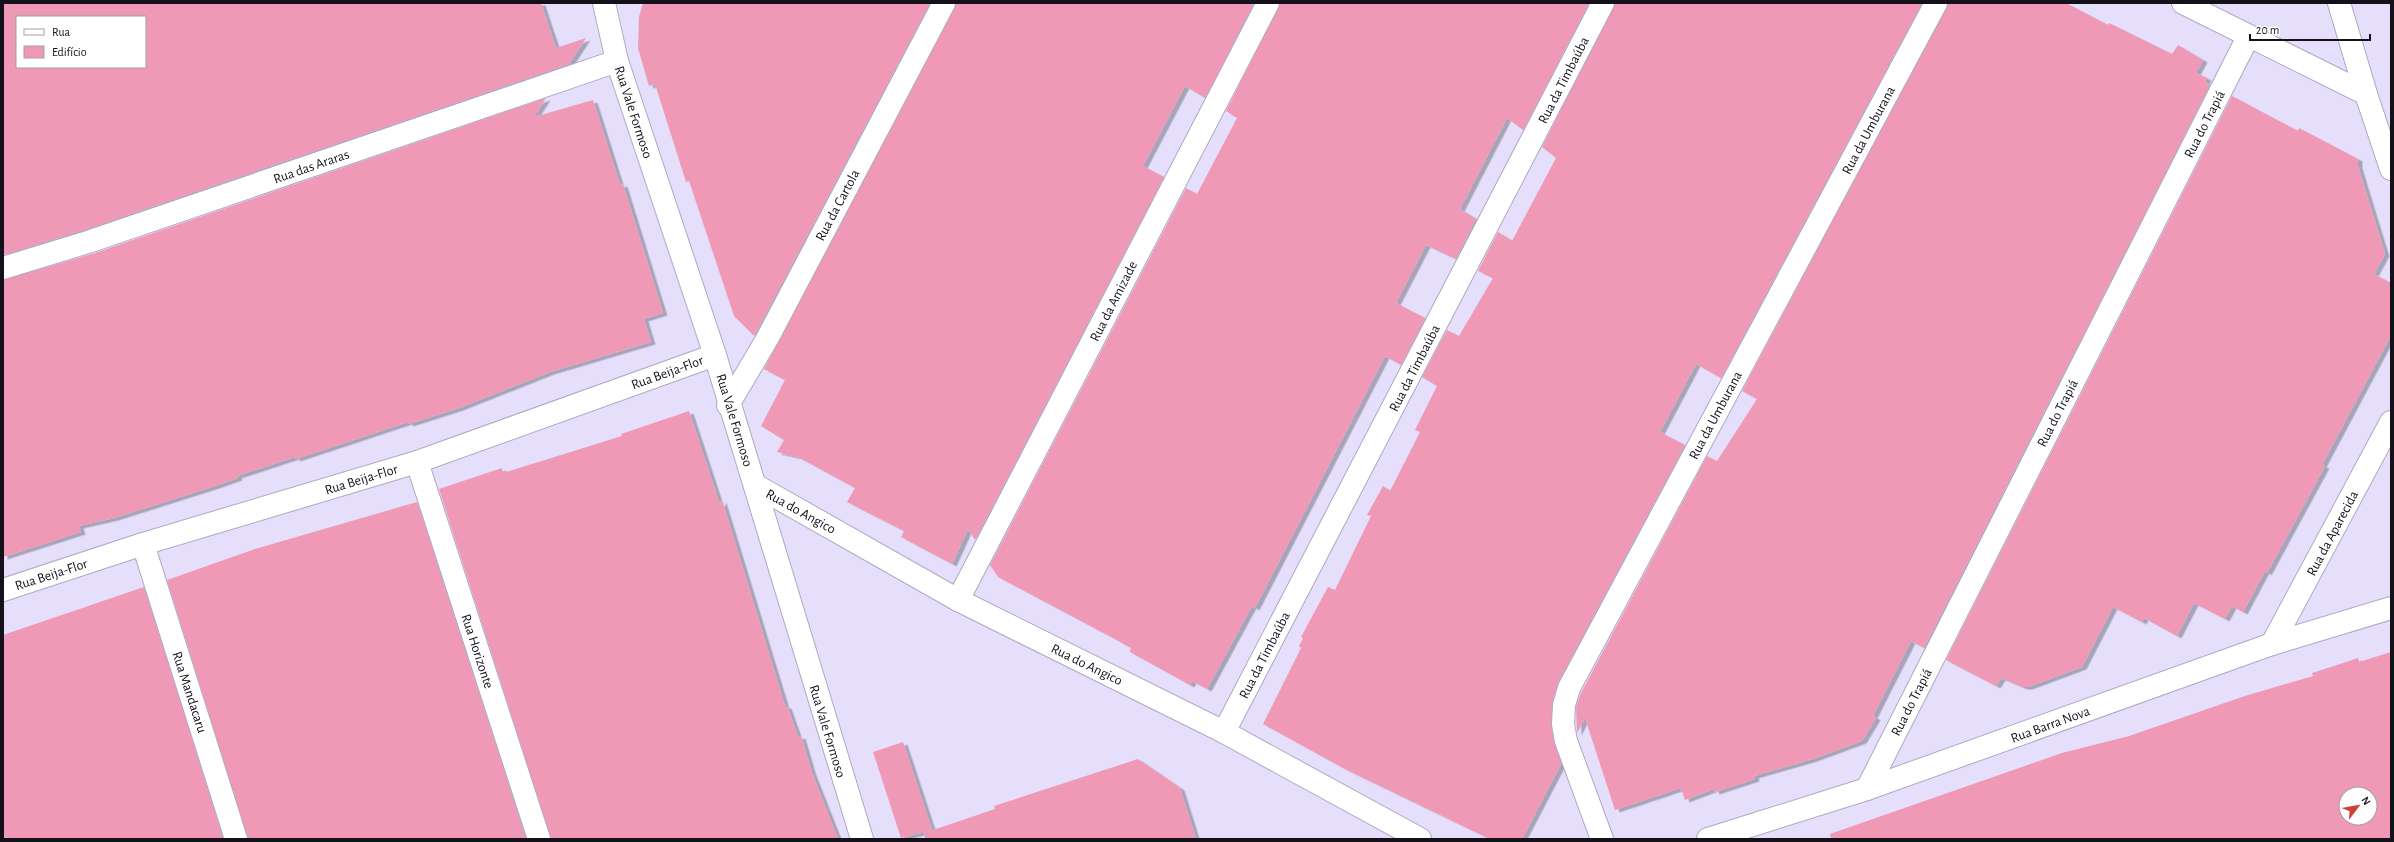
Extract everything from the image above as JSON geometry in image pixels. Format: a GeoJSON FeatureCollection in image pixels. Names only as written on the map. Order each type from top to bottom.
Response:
{"type":"FeatureCollection","features":[{"type":"Feature","properties":{"kind":"street","name":"Rua Vale Formoso"},"geometry":{"type":"LineString","coordinates":[[604,3],[617,61],[715,355],[728,405],[755,485],[862,839]]}},
{"type":"Feature","properties":{"kind":"street","name":"Rua da Cartola"},"geometry":{"type":"LineString","coordinates":[[728,405],[766,339],[944,3]]}},
{"type":"Feature","properties":{"kind":"street","name":"Rua da Amizade"},"geometry":{"type":"LineString","coordinates":[[958,600],[1268,3]]}},
{"type":"Feature","properties":{"kind":"street","name":"Rua da Timbaúba"},"geometry":{"type":"LineString","coordinates":[[1224,732],[1603,3]]}},
{"type":"Feature","properties":{"kind":"street","name":"Rua da Umburana"},"geometry":{"type":"LineString","coordinates":[[1602,839],[1566,742],[1563,724],[1564,705],[1570,688],[1936,3]]}},
{"type":"Feature","properties":{"kind":"street"},"geometry":{"type":"LineString","coordinates":[[2183,3],[2248,37],[2366,94]]}},
{"type":"Feature","properties":{"kind":"street"},"geometry":{"type":"LineString","coordinates":[[2339,3],[2366,94],[2391,169]]}},
{"type":"Feature","properties":{"kind":"street","name":"Rua do Trapiá"},"geometry":{"type":"LineString","coordinates":[[1867,789],[2248,37]]}},
{"type":"Feature","properties":{"kind":"street","name":"Rua das Araras"},"geometry":{"type":"LineString","coordinates":[[3,268],[88,242],[617,61]]}},
{"type":"Feature","properties":{"kind":"street","name":"Rua Beija-Flor"},"geometry":{"type":"LineString","coordinates":[[3,590],[143,544],[417,462],[715,355]]}},
{"type":"Feature","properties":{"kind":"street","name":"Rua da Aparecida"},"geometry":{"type":"LineString","coordinates":[[2272,644],[2391,422]]}},
{"type":"Feature","properties":{"kind":"street","name":"Rua Horizonte"},"geometry":{"type":"LineString","coordinates":[[417,462],[539,839]]}},
{"type":"Feature","properties":{"kind":"street","name":"Rua do Angico"},"geometry":{"type":"LineString","coordinates":[[755,485],[958,600],[1224,732],[1420,839]]}},
{"type":"Feature","properties":{"kind":"street","name":"Rua Mandacaru"},"geometry":{"type":"LineString","coordinates":[[143,544],[236,839]]}},
{"type":"Feature","properties":{"kind":"street","name":"Rua Barra Nova"},"geometry":{"type":"LineString","coordinates":[[1708,839],[1867,789],[2272,644],[2391,608]]}},
{"type":"Feature","properties":{"kind":"building"},"geometry":{"type":"Polygon","coordinates":[[[3,3],[541,3],[556,48],[586,38],[569,64],[84,230],[3,255],[3,3]]]}},
{"type":"Feature","properties":{"kind":"building"},"geometry":{"type":"Polygon","coordinates":[[[643,3],[930,3],[754,336],[734,316],[689,181],[686,182],[655,84],[649,86],[638,48],[639,17],[643,3]]]}},
{"type":"Feature","properties":{"kind":"building"},"geometry":{"type":"Polygon","coordinates":[[[956,3],[1254,3],[1205,98],[1185,86],[1143,166],[1164,177],[975,540],[968,529],[952,564],[901,537],[904,531],[847,502],[855,488],[798,457],[777,452],[784,440],[761,426],[785,380],[764,369],[956,3]]]}},
{"type":"Feature","properties":{"kind":"building"},"geometry":{"type":"Polygon","coordinates":[[[1280,3],[1589,3],[1523,130],[1507,118],[1460,209],[1476,219],[1456,259],[1426,245],[1396,303],[1425,318],[1401,365],[1385,356],[1255,608],[1252,606],[1207,689],[1192,681],[1190,685],[1130,652],[1131,648],[1115,639],[998,577],[990,565],[1186,188],[1197,194],[1237,118],[1226,111],[1280,3]]]}},
{"type":"Feature","properties":{"kind":"building"},"geometry":{"type":"Polygon","coordinates":[[[1615,3],[1922,3],[1721,378],[1696,364],[1660,432],[1685,445],[1557,684],[1552,704],[1551,724],[1554,743],[1561,764],[1522,839],[1490,839],[1345,769],[1263,724],[1301,648],[1299,646],[1303,638],[1301,637],[1328,587],[1335,590],[1371,516],[1367,515],[1383,486],[1390,491],[1420,432],[1415,430],[1437,386],[1422,377],[1447,330],[1459,336],[1493,278],[1478,271],[1498,232],[1512,241],[1556,158],[1542,147],[1615,3]]]}},
{"type":"Feature","properties":{"kind":"building"},"geometry":{"type":"Polygon","coordinates":[[[1948,3],[2066,3],[2108,25],[2109,23],[2172,54],[2178,45],[2203,60],[2196,73],[2207,78],[2205,82],[2210,85],[1924,648],[1911,641],[1873,716],[1876,718],[1862,741],[1813,759],[1754,776],[1755,779],[1715,792],[1714,789],[1685,800],[1681,788],[1615,810],[1585,718],[1577,733],[1576,707],[1581,693],[1707,456],[1717,461],[1757,399],[1742,391],[1948,3]]]}},
{"type":"Feature","properties":{"kind":"building"},"geometry":{"type":"Polygon","coordinates":[[[2232,96],[2298,131],[2299,128],[2358,159],[2358,166],[2385,254],[2374,274],[2391,283],[2391,335],[2322,465],[2325,466],[2267,573],[2265,571],[2243,612],[2232,606],[2225,619],[2194,603],[2177,636],[2144,618],[2142,622],[2113,607],[2082,667],[2028,687],[2023,687],[2001,678],[1996,686],[1946,660],[2232,96]]]}},
{"type":"Feature","properties":{"kind":"building"},"geometry":{"type":"Polygon","coordinates":[[[546,98],[534,117],[593,100],[620,185],[623,184],[663,313],[644,319],[651,342],[550,372],[459,408],[409,424],[408,422],[296,459],[295,457],[237,476],[238,478],[215,486],[114,518],[79,526],[81,532],[3,557],[3,280],[92,254],[546,98]]]}},
{"type":"Feature","properties":{"kind":"building"},"geometry":{"type":"Polygon","coordinates":[[[689,411],[720,505],[722,500],[785,706],[787,706],[798,737],[801,736],[812,773],[838,839],[551,839],[439,489],[502,468],[503,473],[622,436],[621,434],[689,411]]]}},
{"type":"Feature","properties":{"kind":"building"},"geometry":{"type":"Polygon","coordinates":[[[417,502],[526,839],[248,839],[167,580],[255,549],[417,502]]]}},
{"type":"Feature","properties":{"kind":"building"},"geometry":{"type":"Polygon","coordinates":[[[144,587],[223,839],[3,839],[3,635],[144,587]]]}},
{"type":"Feature","properties":{"kind":"building"},"geometry":{"type":"Polygon","coordinates":[[[2391,652],[2391,839],[1831,839],[1830,834],[2062,753],[2129,736],[2245,696],[2313,676],[2312,673],[2358,658],[2359,662],[2391,652]]]}},
{"type":"Feature","properties":{"kind":"building"},"geometry":{"type":"Polygon","coordinates":[[[903,742],[932,830],[901,838],[873,752],[903,742]]]}},
{"type":"Feature","properties":{"kind":"building"},"geometry":{"type":"Polygon","coordinates":[[[1138,759],[1180,788],[1196,839],[925,839],[924,833],[995,809],[994,806],[1138,759]]]}}]}
